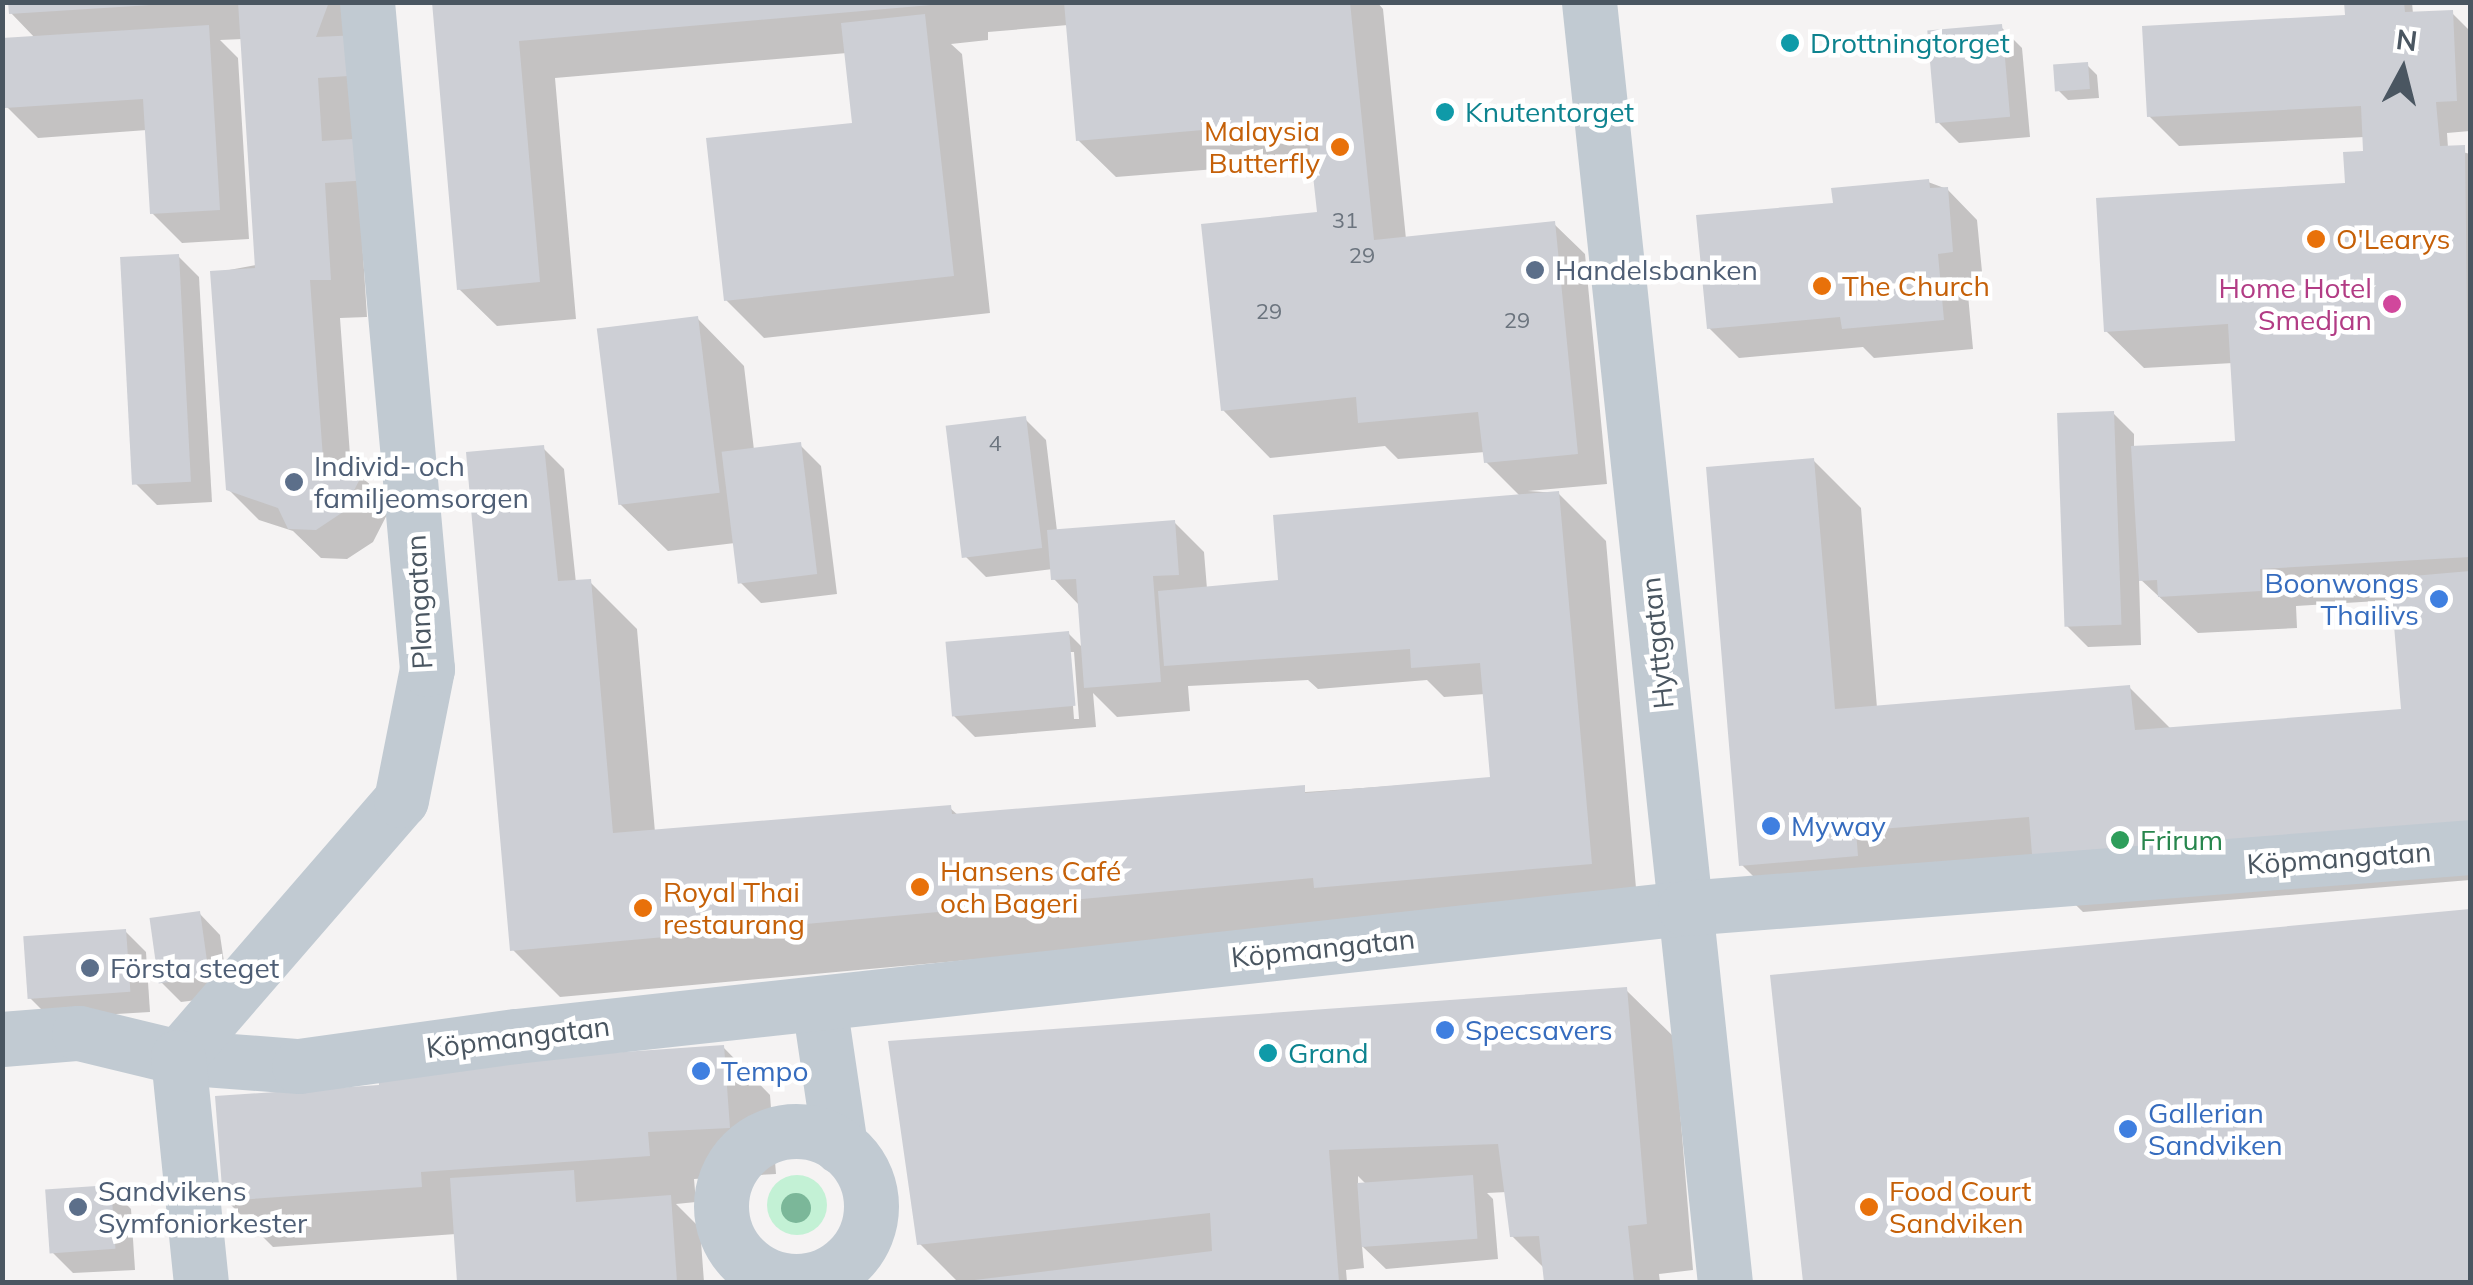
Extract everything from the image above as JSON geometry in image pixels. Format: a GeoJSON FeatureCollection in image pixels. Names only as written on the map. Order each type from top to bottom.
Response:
{"type":"FeatureCollection","features":[{"type":"Feature","properties":{"kind":"street","name":"Plangatan"},"geometry":{"type":"LineString","coordinates":[[178,1057],[400,800],[427,669],[367,2]]}},
{"type":"Feature","properties":{"kind":"street","name":"Hyttgatan"},"geometry":{"type":"LineString","coordinates":[[1589,2],[1726,1282]]}},
{"type":"Feature","properties":{"kind":"street","name":"Köpmangatan"},"geometry":{"type":"LineString","coordinates":[[2,1039],[79,1033],[178,1057],[299,1066],[1685,908],[2470,848]]}},
{"type":"Feature","properties":{"kind":"street"},"geometry":{"type":"LineString","coordinates":[[819,1004],[840,1146]]}},
{"type":"Feature","properties":{"kind":"street"},"geometry":{"type":"LineString","coordinates":[[178,1057],[201,1282]]}},
{"type":"Feature","properties":{"kind":"street"},"geometry":{"type":"LineString","coordinates":[[810,1132],[840,1146],[864,1174],[871,1197],[870,1220],[856,1267],[826,1276],[774,1278],[733,1248],[723,1224],[728,1173],[764,1138],[810,1132]]}},
{"type":"Feature","properties":{"kind":"green space"},"geometry":{"type":"Polygon","coordinates":[[[797,1175],[818,1184],[827,1205],[818,1226],[797,1235],[776,1226],[767,1205],[776,1184],[797,1175]]]}},
{"type":"Feature","properties":{"kind":"building"},"geometry":{"type":"Polygon","coordinates":[[[8,2],[151,2],[151,5],[9,14],[8,2]]]}},
{"type":"Feature","properties":{"kind":"building"},"geometry":{"type":"Polygon","coordinates":[[[238,2],[329,2],[316,37],[359,35],[364,75],[318,78],[322,141],[368,138],[369,180],[325,183],[331,280],[310,280],[323,458],[364,471],[343,512],[316,530],[288,529],[278,508],[226,490],[210,271],[255,268],[238,2]]]}},
{"type":"Feature","properties":{"kind":"building"},"geometry":{"type":"Polygon","coordinates":[[[432,2],[931,5],[519,41],[540,282],[457,290],[432,2]]]}},
{"type":"Feature","properties":{"kind":"building"},"geometry":{"type":"Polygon","coordinates":[[[1064,2],[1350,2],[1374,240],[1555,221],[1578,454],[1484,463],[1478,412],[1358,423],[1356,397],[1221,411],[1201,224],[1317,212],[1307,121],[1076,141],[1064,2]]]}},
{"type":"Feature","properties":{"kind":"building"},"geometry":{"type":"Polygon","coordinates":[[[2344,2],[2404,2],[2405,12],[2453,10],[2457,101],[2436,102],[2440,146],[2465,145],[2470,557],[2260,569],[2261,591],[2158,597],[2157,580],[2139,581],[2131,446],[2235,441],[2228,324],[2104,332],[2096,198],[2345,183],[2343,152],[2363,151],[2361,106],[2147,117],[2142,26],[2345,15],[2344,2]]]}},
{"type":"Feature","properties":{"kind":"building"},"geometry":{"type":"Polygon","coordinates":[[[925,14],[954,276],[724,301],[706,138],[852,123],[841,23],[925,14]]]}},
{"type":"Feature","properties":{"kind":"building"},"geometry":{"type":"Polygon","coordinates":[[[2002,24],[2010,117],[1935,123],[1927,31],[2002,24]]]}},
{"type":"Feature","properties":{"kind":"building"},"geometry":{"type":"Polygon","coordinates":[[[209,25],[220,210],[150,214],[143,99],[5,108],[2,38],[209,25]]]}},
{"type":"Feature","properties":{"kind":"building"},"geometry":{"type":"Polygon","coordinates":[[[2088,62],[2090,89],[2055,91],[2053,64],[2088,62]]]}},
{"type":"Feature","properties":{"kind":"building","name":"The Church"},"geometry":{"type":"Polygon","coordinates":[[[1929,179],[1930,188],[1948,187],[1953,252],[1938,254],[1944,320],[1842,329],[1840,317],[1707,329],[1696,215],[1833,203],[1831,188],[1929,179]]]}},
{"type":"Feature","properties":{"kind":"building"},"geometry":{"type":"Polygon","coordinates":[[[179,254],[191,482],[132,485],[120,257],[179,254]]]}},
{"type":"Feature","properties":{"kind":"building"},"geometry":{"type":"Polygon","coordinates":[[[698,316],[720,493],[618,505],[597,328],[698,316]]]}},
{"type":"Feature","properties":{"kind":"building"},"geometry":{"type":"Polygon","coordinates":[[[2114,411],[2121,625],[2065,627],[2057,413],[2114,411]]]}},
{"type":"Feature","properties":{"kind":"building"},"geometry":{"type":"Polygon","coordinates":[[[1026,416],[1042,548],[962,558],[946,426],[1026,416]]]}},
{"type":"Feature","properties":{"kind":"building"},"geometry":{"type":"Polygon","coordinates":[[[801,442],[817,574],[738,584],[722,452],[801,442]]]}},
{"type":"Feature","properties":{"kind":"building"},"geometry":{"type":"Polygon","coordinates":[[[544,445],[558,581],[591,579],[613,833],[951,805],[952,814],[1305,785],[1305,793],[1490,777],[1480,663],[1411,668],[1410,649],[1164,666],[1158,591],[1278,580],[1273,515],[1559,491],[1592,864],[1314,888],[1313,878],[510,951],[466,452],[544,445]]]}},
{"type":"Feature","properties":{"kind":"building"},"geometry":{"type":"Polygon","coordinates":[[[1814,458],[1835,709],[2130,685],[2135,730],[2401,709],[2390,578],[2470,571],[2470,830],[2033,866],[2029,817],[1856,831],[1858,856],[1739,866],[1706,467],[1814,458]]]}},
{"type":"Feature","properties":{"kind":"building"},"geometry":{"type":"Polygon","coordinates":[[[1175,520],[1179,575],[1153,576],[1161,682],[1084,688],[1076,579],[1051,580],[1047,530],[1175,520]]]}},
{"type":"Feature","properties":{"kind":"building"},"geometry":{"type":"Polygon","coordinates":[[[1069,631],[1076,706],[952,717],[945,642],[1069,631]]]}},
{"type":"Feature","properties":{"kind":"building","name":"Gallerian Sandviken"},"geometry":{"type":"Polygon","coordinates":[[[2470,909],[2470,1282],[1803,1282],[1770,975],[2470,909]]]}},
{"type":"Feature","properties":{"kind":"building"},"geometry":{"type":"Polygon","coordinates":[[[200,911],[209,976],[159,983],[149,918],[200,911]]]}},
{"type":"Feature","properties":{"kind":"building"},"geometry":{"type":"Polygon","coordinates":[[[126,929],[130,992],[28,999],[23,936],[126,929]]]}},
{"type":"Feature","properties":{"kind":"building"},"geometry":{"type":"Polygon","coordinates":[[[1627,987],[1647,1224],[1628,1226],[1634,1282],[1544,1282],[1539,1236],[1510,1237],[1498,1144],[1329,1150],[1339,1282],[958,1282],[1212,1251],[1210,1213],[917,1245],[888,1041],[1627,987]]]}},
{"type":"Feature","properties":{"kind":"building"},"geometry":{"type":"Polygon","coordinates":[[[724,1045],[730,1128],[648,1132],[650,1156],[421,1172],[422,1187],[223,1201],[215,1096],[379,1085],[378,1069],[724,1045]]]}},
{"type":"Feature","properties":{"kind":"building"},"geometry":{"type":"Polygon","coordinates":[[[574,1170],[576,1202],[671,1195],[677,1282],[457,1282],[450,1178],[574,1170]]]}},
{"type":"Feature","properties":{"kind":"building"},"geometry":{"type":"Polygon","coordinates":[[[1473,1175],[1477,1239],[1362,1247],[1357,1183],[1473,1175]]]}},
{"type":"Feature","properties":{"kind":"building"},"geometry":{"type":"Polygon","coordinates":[[[111,1185],[115,1249],[50,1253],[45,1190],[111,1185]]]}},
{"type":"Feature","properties":{"kind":"place","name":"Drottningtorget"},"geometry":{"type":"Point","coordinates":[1790,43]}},
{"type":"Feature","properties":{"kind":"place","name":"Knutentorget"},"geometry":{"type":"Point","coordinates":[1445,112]}},
{"type":"Feature","properties":{"kind":"place","name":"Malaysia Butterfly"},"geometry":{"type":"Point","coordinates":[1340,147]}},
{"type":"Feature","properties":{"kind":"place","name":"O'Learys"},"geometry":{"type":"Point","coordinates":[2316,239]}},
{"type":"Feature","properties":{"kind":"place","name":"Handelsbanken"},"geometry":{"type":"Point","coordinates":[1535,270]}},
{"type":"Feature","properties":{"kind":"place","name":"The Church"},"geometry":{"type":"Point","coordinates":[1822,286]}},
{"type":"Feature","properties":{"kind":"place","name":"Home Hotel Smedjan"},"geometry":{"type":"Point","coordinates":[2392,304]}},
{"type":"Feature","properties":{"kind":"place","name":"Individ- och familjeomsorgen"},"geometry":{"type":"Point","coordinates":[294,482]}},
{"type":"Feature","properties":{"kind":"place","name":"Boonwongs Thailivs"},"geometry":{"type":"Point","coordinates":[2439,599]}},
{"type":"Feature","properties":{"kind":"place","name":"Myway"},"geometry":{"type":"Point","coordinates":[1771,826]}},
{"type":"Feature","properties":{"kind":"place","name":"Frirum"},"geometry":{"type":"Point","coordinates":[2120,840]}},
{"type":"Feature","properties":{"kind":"place","name":"Hansens Café och Bageri"},"geometry":{"type":"Point","coordinates":[920,887]}},
{"type":"Feature","properties":{"kind":"place","name":"Royal Thai restaurang"},"geometry":{"type":"Point","coordinates":[643,908]}},
{"type":"Feature","properties":{"kind":"place","name":"Första steget"},"geometry":{"type":"Point","coordinates":[90,968]}},
{"type":"Feature","properties":{"kind":"place","name":"Specsavers"},"geometry":{"type":"Point","coordinates":[1445,1030]}},
{"type":"Feature","properties":{"kind":"place","name":"Grand"},"geometry":{"type":"Point","coordinates":[1268,1053]}},
{"type":"Feature","properties":{"kind":"place","name":"Tempo"},"geometry":{"type":"Point","coordinates":[701,1071]}},
{"type":"Feature","properties":{"kind":"place","name":"Gallerian Sandviken"},"geometry":{"type":"Point","coordinates":[2128,1129]}},
{"type":"Feature","properties":{"kind":"place","name":"Sandvikens Symfoniorkester"},"geometry":{"type":"Point","coordinates":[78,1207]}},
{"type":"Feature","properties":{"kind":"place","name":"Food Court Sandviken"},"geometry":{"type":"Point","coordinates":[1869,1207]}}]}
